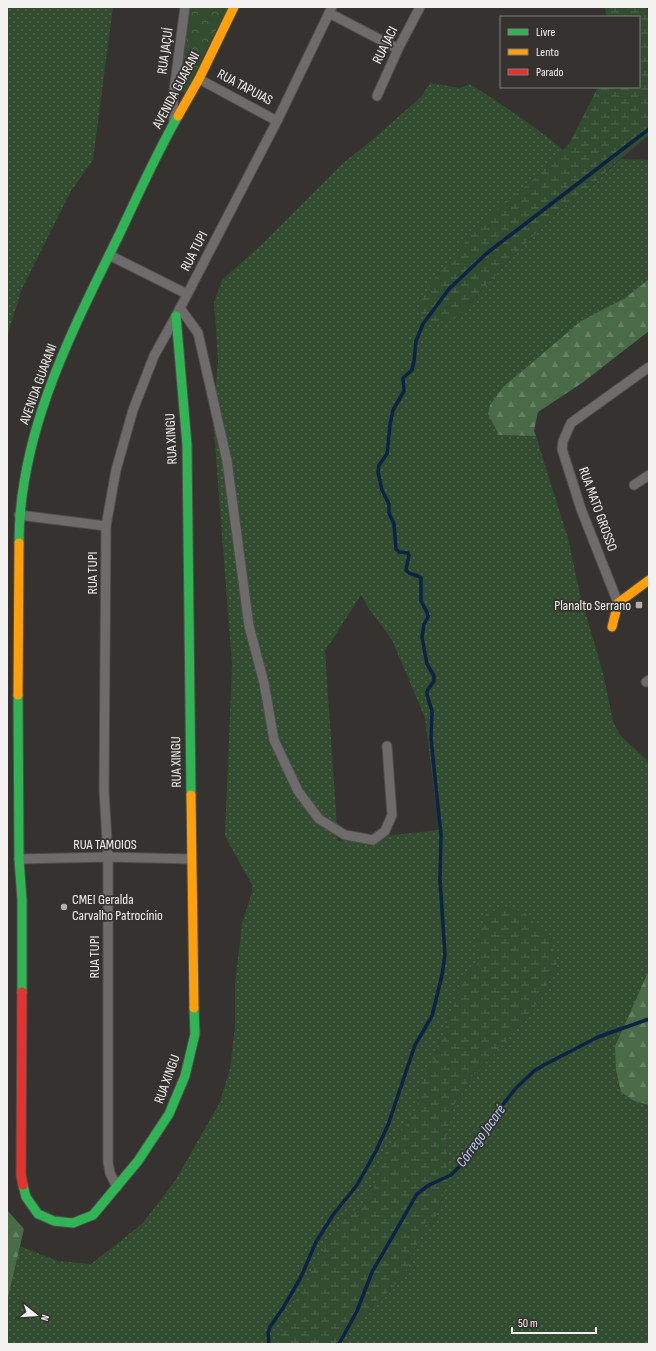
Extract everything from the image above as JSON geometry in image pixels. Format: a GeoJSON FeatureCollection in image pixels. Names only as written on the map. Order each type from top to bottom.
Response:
{"type":"FeatureCollection","features":[{"type":"Feature","properties":{"kind":"street","name":"RUA JAÇUÍ"},"geometry":{"type":"LineString","coordinates":[[174,123],[173,98],[185,7]]}},
{"type":"Feature","properties":{"kind":"street","name":"AVENIDA GUARANI"},"geometry":{"type":"LineString","coordinates":[[117,1188],[93,1215],[73,1223],[54,1220],[38,1214],[26,1197],[21,1175],[22,900],[19,859],[18,782],[19,515],[27,462],[38,419],[59,362],[109,255],[174,123],[199,79],[234,7]]}},
{"type":"Feature","properties":{"kind":"street","name":"RUA JACI"},"geometry":{"type":"LineString","coordinates":[[377,96],[398,49],[420,7]]}},
{"type":"Feature","properties":{"kind":"street"},"geometry":{"type":"LineString","coordinates":[[331,10],[398,49]]}},
{"type":"Feature","properties":{"kind":"street","name":"RUA TUPI"},"geometry":{"type":"LineString","coordinates":[[117,1188],[110,1173],[108,1162],[108,857],[104,790],[106,526],[116,470],[133,410],[154,356],[277,121],[331,10]]}},
{"type":"Feature","properties":{"kind":"street","name":"RUA TAPUIAS"},"geometry":{"type":"LineString","coordinates":[[199,79],[277,121]]}},
{"type":"Feature","properties":{"kind":"street"},"geometry":{"type":"LineString","coordinates":[[109,255],[187,294]]}},
{"type":"Feature","properties":{"kind":"street"},"geometry":{"type":"LineString","coordinates":[[178,312],[198,333],[227,461],[249,626],[264,684],[274,740],[298,791],[319,819],[346,835],[373,840],[385,831],[392,815],[387,746]]}},
{"type":"Feature","properties":{"kind":"street","name":"RUA XINGU"},"geometry":{"type":"LineString","coordinates":[[117,1188],[138,1162],[169,1114],[185,1076],[195,1034],[191,859],[187,445],[178,312]]}},
{"type":"Feature","properties":{"kind":"street","name":"RUA MATO GROSSO"},"geometry":{"type":"LineString","coordinates":[[618,604],[581,509],[562,449],[563,441],[571,423],[649,367]]}},
{"type":"Feature","properties":{"kind":"street"},"geometry":{"type":"LineString","coordinates":[[634,485],[649,475]]}},
{"type":"Feature","properties":{"kind":"street"},"geometry":{"type":"LineString","coordinates":[[19,515],[106,526]]}},
{"type":"Feature","properties":{"kind":"street"},"geometry":{"type":"LineString","coordinates":[[612,627],[618,604],[649,580]]}},
{"type":"Feature","properties":{"kind":"street","name":"RUA TAMOIOS"},"geometry":{"type":"LineString","coordinates":[[19,859],[108,857],[191,859]]}},
{"type":"Feature","properties":{"kind":"green space"},"geometry":{"type":"Polygon","coordinates":[[[7,7],[113,7],[93,160],[71,191],[21,291],[7,338],[7,7]]]}},
{"type":"Feature","properties":{"kind":"green space"},"geometry":{"type":"Polygon","coordinates":[[[189,7],[228,7],[185,93],[180,91],[189,7]]]}},
{"type":"Feature","properties":{"kind":"green space"},"geometry":{"type":"Polygon","coordinates":[[[605,7],[645,7],[649,12],[649,135],[613,165],[589,189],[562,208],[507,262],[459,316],[450,320],[433,323],[419,315],[420,303],[433,281],[474,231],[535,178],[569,144],[597,88],[640,88],[640,16],[606,16],[605,7]]]}},
{"type":"Feature","properties":{"kind":"green space"},"geometry":{"type":"Polygon","coordinates":[[[430,83],[460,88],[470,84],[529,124],[563,150],[535,178],[474,231],[457,253],[459,316],[507,262],[562,208],[589,189],[621,159],[649,160],[649,279],[625,298],[581,321],[520,372],[499,435],[536,436],[568,538],[580,594],[603,673],[613,721],[620,735],[649,762],[649,970],[615,1046],[634,1101],[649,1105],[649,1344],[335,1344],[366,1311],[392,1289],[408,1267],[426,1222],[432,1225],[448,1181],[446,1133],[455,1104],[470,1079],[516,1030],[541,998],[558,962],[476,941],[480,957],[476,966],[463,979],[435,1057],[421,1084],[417,1109],[390,1145],[378,1165],[374,1188],[361,1206],[344,1218],[318,1259],[295,1301],[276,1344],[7,1344],[7,1302],[20,1246],[58,1261],[91,1264],[142,1224],[175,1181],[220,1102],[230,1068],[235,1027],[235,984],[242,924],[252,892],[252,885],[225,836],[232,665],[213,419],[218,361],[214,303],[222,280],[260,246],[341,165],[421,97],[430,83]],[[361,595],[325,651],[338,841],[439,830],[425,718],[392,640],[369,609],[361,595]]]}},
{"type":"Feature","properties":{"kind":"green space"},"geometry":{"type":"Polygon","coordinates":[[[649,279],[649,331],[582,383],[538,412],[534,431],[536,436],[499,435],[488,414],[490,405],[503,387],[581,321],[625,298],[649,279]]]}},
{"type":"Feature","properties":{"kind":"green space"},"geometry":{"type":"Polygon","coordinates":[[[505,906],[525,913],[551,941],[558,962],[541,998],[516,1030],[470,1079],[455,1104],[446,1133],[448,1181],[432,1225],[426,1222],[408,1267],[392,1289],[366,1311],[335,1344],[276,1344],[295,1301],[318,1259],[344,1218],[361,1206],[374,1188],[378,1165],[390,1145],[417,1109],[421,1084],[435,1057],[463,979],[476,966],[480,957],[476,942],[486,914],[505,906]]]}},
{"type":"Feature","properties":{"kind":"green space"},"geometry":{"type":"Polygon","coordinates":[[[649,970],[649,1105],[634,1101],[621,1092],[616,1070],[615,1046],[649,970]]]}},
{"type":"Feature","properties":{"kind":"green space"},"geometry":{"type":"Polygon","coordinates":[[[7,1210],[24,1229],[7,1302],[7,1210]]]}},
{"type":"Feature","properties":{"kind":"waterway"},"geometry":{"type":"LineString","coordinates":[[269,1344],[268,1333],[270,1327],[301,1277],[316,1242],[333,1215],[357,1185],[376,1151],[388,1125],[415,1045],[432,1016],[442,975],[445,955],[440,880],[441,835],[431,739],[432,711],[427,695],[427,691],[434,681],[434,676],[427,664],[422,637],[424,624],[428,617],[421,601],[421,578],[409,573],[406,570],[409,555],[408,553],[399,552],[396,549],[394,524],[389,513],[389,504],[382,490],[378,472],[379,465],[387,454],[393,410],[404,391],[403,378],[412,370],[416,341],[423,324],[449,289],[487,253],[649,129]]}},
{"type":"Feature","properties":{"kind":"waterway","name":"Córrego Jacaré"},"geometry":{"type":"LineString","coordinates":[[339,1344],[357,1311],[372,1272],[417,1194],[429,1185],[451,1175],[466,1160],[484,1128],[516,1088],[534,1071],[544,1065],[598,1037],[649,1019]]}},
{"type":"Feature","properties":{"kind":"traffic: fast"},"geometry":{"type":"LineString","coordinates":[[19,543],[21,502],[28,462],[38,423],[51,384],[83,309],[155,160],[178,116]]}},
{"type":"Feature","properties":{"kind":"traffic: fast"},"geometry":{"type":"LineString","coordinates":[[176,316],[187,445],[191,795]]}},
{"type":"Feature","properties":{"kind":"traffic: fast"},"geometry":{"type":"LineString","coordinates":[[18,695],[19,859],[22,900],[22,992]]}},
{"type":"Feature","properties":{"kind":"traffic: fast"},"geometry":{"type":"LineString","coordinates":[[23,1185],[26,1197],[38,1214],[54,1221],[73,1223],[93,1215],[138,1161],[169,1114],[185,1076],[195,1034],[194,1008]]}},
{"type":"Feature","properties":{"kind":"traffic: slow"},"geometry":{"type":"LineString","coordinates":[[178,116],[199,79],[234,7]]}},
{"type":"Feature","properties":{"kind":"traffic: slow"},"geometry":{"type":"LineString","coordinates":[[18,695],[19,543]]}},
{"type":"Feature","properties":{"kind":"traffic: slow"},"geometry":{"type":"LineString","coordinates":[[612,627],[618,603],[649,580]]}},
{"type":"Feature","properties":{"kind":"traffic: slow"},"geometry":{"type":"LineString","coordinates":[[191,795],[194,1008]]}},
{"type":"Feature","properties":{"kind":"traffic: jam"},"geometry":{"type":"LineString","coordinates":[[22,992],[21,1175],[23,1185]]}},
{"type":"Feature","properties":{"kind":"place","name":"Planalto Serrano"},"geometry":{"type":"Point","coordinates":[639,605]}},
{"type":"Feature","properties":{"kind":"place","name":"CMEI Geralda Carvalho Patrocínio"},"geometry":{"type":"Point","coordinates":[64,907]}}]}
